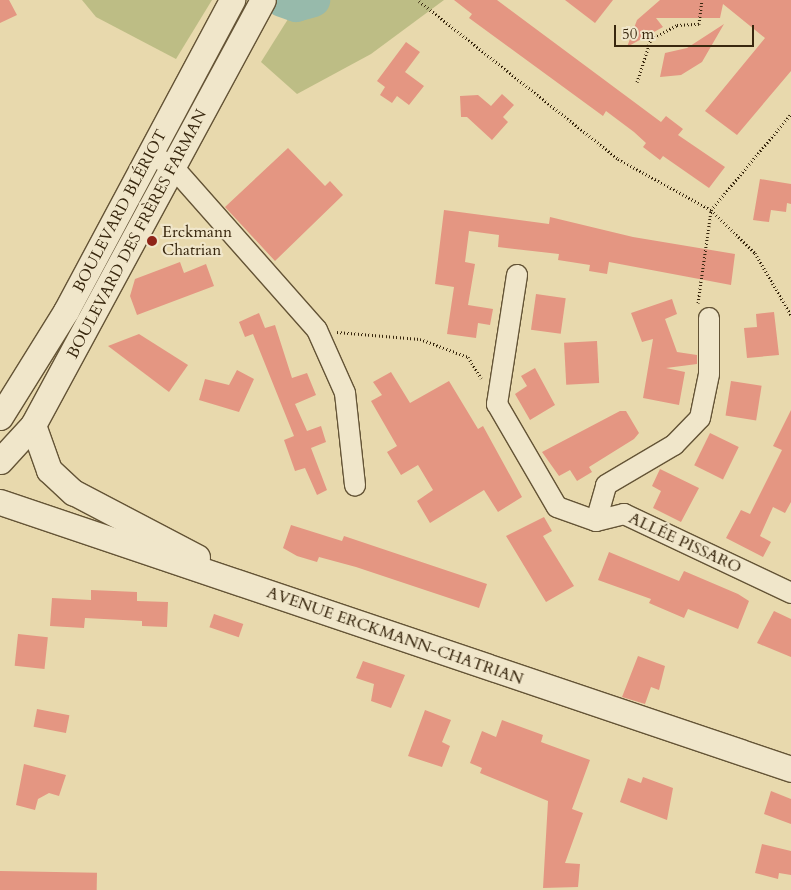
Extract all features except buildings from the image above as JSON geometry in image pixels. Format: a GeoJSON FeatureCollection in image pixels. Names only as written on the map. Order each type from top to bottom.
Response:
{"type":"FeatureCollection","features":[{"type":"Feature","properties":{"kind":"street","name":"BOULEVARD BLÉRIOT"},"geometry":{"type":"LineString","coordinates":[[0,417],[66,311],[231,2]]}},
{"type":"Feature","properties":{"kind":"street","name":"BOULEVARD DES FRÈRES FARMAN"},"geometry":{"type":"LineString","coordinates":[[0,461],[173,167],[260,7]]}},
{"type":"Feature","properties":{"kind":"street"},"geometry":{"type":"LineString","coordinates":[[150,154],[173,167],[317,330],[345,393],[355,486]]}},
{"type":"Feature","properties":{"kind":"street"},"geometry":{"type":"LineString","coordinates":[[517,275],[497,404],[557,507],[596,522],[606,486],[674,446],[700,418],[709,374],[708,318]]}},
{"type":"Feature","properties":{"kind":"street"},"geometry":{"type":"LineString","coordinates":[[18,432],[49,470],[73,492],[177,544],[229,578]]}},
{"type":"Feature","properties":{"kind":"street","name":"AVENUE ERCKMANN-CHATRIAN"},"geometry":{"type":"LineString","coordinates":[[0,502],[791,769]]}},
{"type":"Feature","properties":{"kind":"street","name":"ALLÉE PISSARO"},"geometry":{"type":"LineString","coordinates":[[596,522],[624,514],[791,592]]}},
{"type":"Feature","properties":{"kind":"path"},"geometry":{"type":"LineString","coordinates":[[637,82],[651,39],[677,25],[699,24],[702,0]]}},
{"type":"Feature","properties":{"kind":"path"},"geometry":{"type":"LineString","coordinates":[[419,1],[618,159],[711,210],[755,253],[791,315]]}},
{"type":"Feature","properties":{"kind":"path"},"geometry":{"type":"LineString","coordinates":[[708,318],[697,303],[711,210],[791,114]]}},
{"type":"Feature","properties":{"kind":"path"},"geometry":{"type":"LineString","coordinates":[[317,330],[420,339],[468,357],[497,404]]}},
{"type":"Feature","properties":{"kind":"green space"},"geometry":{"type":"Polygon","coordinates":[[[82,0],[212,0],[176,59],[96,17],[82,0]]]}},
{"type":"Feature","properties":{"kind":"green space"},"geometry":{"type":"Polygon","coordinates":[[[300,0],[444,0],[371,54],[297,94],[261,62],[300,0]]]}},
{"type":"Feature","properties":{"kind":"waterway"},"geometry":{"type":"LineString","coordinates":[[282,0],[296,5],[313,0]]}},
{"type":"Feature","properties":{"kind":"place","name":"Erckmann Chatrian"},"geometry":{"type":"Point","coordinates":[152,241]}}]}
